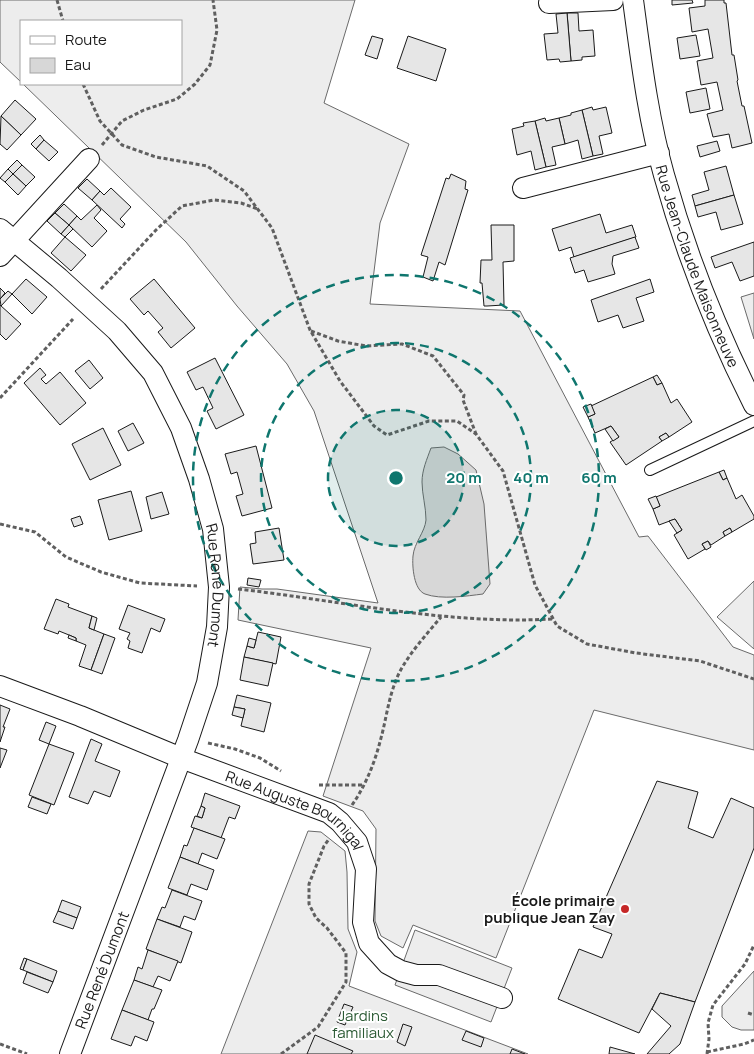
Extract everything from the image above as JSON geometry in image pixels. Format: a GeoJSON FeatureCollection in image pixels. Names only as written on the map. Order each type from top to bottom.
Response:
{"type":"FeatureCollection","features":[{"type":"Feature","properties":{"kind":"street"},"geometry":{"type":"LineString","coordinates":[[549,3],[613,0]]}},
{"type":"Feature","properties":{"kind":"street","name":"Rue Jean-Claude Maisonneuve"},"geometry":{"type":"LineString","coordinates":[[633,0],[644,77],[664,176],[693,264],[728,354],[754,404]]}},
{"type":"Feature","properties":{"kind":"street","name":"Rue Jean-Claude Maisonneuve"},"geometry":{"type":"LineString","coordinates":[[523,188],[659,153]]}},
{"type":"Feature","properties":{"kind":"street"},"geometry":{"type":"LineString","coordinates":[[0,256],[7,235],[90,159]]}},
{"type":"Feature","properties":{"kind":"street","name":"Rue René Dumont"},"geometry":{"type":"LineString","coordinates":[[7,235],[117,331],[152,374],[181,428],[199,479],[213,529],[219,587],[217,627],[207,683],[70,1054]]}},
{"type":"Feature","properties":{"kind":"street","name":"Rue Auguste Bournigal"},"geometry":{"type":"LineString","coordinates":[[0,686],[80,716],[184,749],[328,813],[340,822],[357,842],[366,869],[363,922],[369,943],[388,964],[401,971],[416,975],[438,975],[502,998]]}},
{"type":"Feature","properties":{"kind":"lane"},"geometry":{"type":"LineString","coordinates":[[650,470],[754,421]]}},
{"type":"Feature","properties":{"kind":"path"},"geometry":{"type":"LineString","coordinates":[[57,0],[63,20]]}},
{"type":"Feature","properties":{"kind":"path"},"geometry":{"type":"LineString","coordinates":[[90,159],[122,121],[144,110],[176,99],[195,84],[210,65],[218,30],[213,0]]}},
{"type":"Feature","properties":{"kind":"path"},"geometry":{"type":"LineString","coordinates":[[83,85],[100,121],[122,145],[156,157],[207,166],[244,191],[272,228],[310,330],[340,381],[374,426],[388,435],[429,421],[457,421],[476,434]]}},
{"type":"Feature","properties":{"kind":"path"},"geometry":{"type":"LineString","coordinates":[[0,398],[156,230],[182,206],[214,200],[241,203],[258,209]]}},
{"type":"Feature","properties":{"kind":"path"},"geometry":{"type":"LineString","coordinates":[[310,330],[338,341],[366,346],[402,344],[433,356],[464,396],[463,400],[476,434],[503,471],[535,585],[557,626],[587,644],[636,653],[700,661],[754,679]]}},
{"type":"Feature","properties":{"kind":"path"},"geometry":{"type":"LineString","coordinates":[[0,524],[35,532],[66,557],[102,572],[140,583],[219,587],[290,595],[407,614],[520,621],[553,619]]}},
{"type":"Feature","properties":{"kind":"path"},"geometry":{"type":"LineString","coordinates":[[184,749],[235,749],[260,758],[286,773]]}},
{"type":"Feature","properties":{"kind":"path"},"geometry":{"type":"LineString","coordinates":[[310,785],[364,785]]}},
{"type":"Feature","properties":{"kind":"path"},"geometry":{"type":"LineString","coordinates":[[754,945],[745,964],[713,1005],[708,1023],[706,1053],[754,1040]]}},
{"type":"Feature","properties":{"kind":"path"},"geometry":{"type":"LineString","coordinates":[[748,1012],[754,1015]]}},
{"type":"Feature","properties":{"kind":"path"},"geometry":{"type":"LineString","coordinates":[[0,1044],[27,1054]]}},
{"type":"Feature","properties":{"kind":"shaded area"},"geometry":{"type":"Polygon","coordinates":[[[0,0],[355,0],[324,103],[409,144],[380,223],[370,304],[520,311],[639,537],[648,536],[733,647],[754,655],[754,750],[594,710],[496,958],[413,925],[403,948],[381,936],[375,921],[376,829],[363,811],[323,796],[371,648],[238,620],[240,587],[277,589],[378,603],[314,411],[287,364],[237,306],[186,242],[24,85],[182,85],[182,20],[20,20],[20,81],[0,62],[0,0]]]}},
{"type":"Feature","properties":{"kind":"shaded area"},"geometry":{"type":"Polygon","coordinates":[[[754,293],[754,339],[741,297],[754,293]]]}},
{"type":"Feature","properties":{"kind":"shaded area"},"geometry":{"type":"Polygon","coordinates":[[[754,581],[754,649],[717,617],[754,581]]]}},
{"type":"Feature","properties":{"kind":"shaded area"},"geometry":{"type":"Polygon","coordinates":[[[308,831],[321,832],[345,851],[348,929],[357,952],[349,986],[528,1054],[221,1054],[308,831]]]}},
{"type":"Feature","properties":{"kind":"shaded area"},"geometry":{"type":"Polygon","coordinates":[[[415,930],[512,968],[491,1022],[395,985],[415,930]]]}},
{"type":"Feature","properties":{"kind":"shaded area"},"geometry":{"type":"Polygon","coordinates":[[[754,971],[754,1030],[741,1030],[732,1027],[722,1017],[722,1006],[754,971]]]}},
{"type":"Feature","properties":{"kind":"water"},"geometry":{"type":"Polygon","coordinates":[[[444,447],[458,454],[476,470],[484,504],[490,584],[483,594],[454,597],[431,596],[421,592],[414,578],[414,551],[426,520],[422,487],[424,469],[431,448],[444,447]]]}},
{"type":"Feature","properties":{"kind":"building"},"geometry":{"type":"Polygon","coordinates":[[[672,0],[692,0],[693,3],[672,5],[672,0]]]}},
{"type":"Feature","properties":{"kind":"building"},"geometry":{"type":"Polygon","coordinates":[[[705,0],[724,0],[724,3],[726,3],[732,55],[734,55],[742,106],[744,106],[752,143],[732,148],[729,134],[713,137],[707,114],[723,110],[717,82],[701,85],[697,61],[713,58],[708,29],[692,32],[689,8],[705,6],[705,0]]]}},
{"type":"Feature","properties":{"kind":"building"},"geometry":{"type":"Polygon","coordinates":[[[567,13],[578,13],[579,31],[593,30],[595,56],[582,57],[582,60],[571,61],[567,13]]]}},
{"type":"Feature","properties":{"kind":"building"},"geometry":{"type":"Polygon","coordinates":[[[567,13],[571,61],[547,60],[544,34],[558,33],[556,14],[567,13]]]}},
{"type":"Feature","properties":{"kind":"building"},"geometry":{"type":"Polygon","coordinates":[[[696,35],[700,56],[680,59],[677,38],[696,35]]]}},
{"type":"Feature","properties":{"kind":"building"},"geometry":{"type":"Polygon","coordinates":[[[372,36],[383,39],[377,59],[365,55],[372,36]]]}},
{"type":"Feature","properties":{"kind":"building"},"geometry":{"type":"Polygon","coordinates":[[[408,36],[446,49],[436,81],[397,68],[408,36]]]}},
{"type":"Feature","properties":{"kind":"building"},"geometry":{"type":"Polygon","coordinates":[[[706,88],[710,109],[690,113],[686,92],[706,88]]]}},
{"type":"Feature","properties":{"kind":"building"},"geometry":{"type":"Polygon","coordinates":[[[15,100],[36,119],[21,135],[1,116],[15,100]]]}},
{"type":"Feature","properties":{"kind":"building"},"geometry":{"type":"Polygon","coordinates":[[[592,107],[593,110],[606,107],[612,133],[599,136],[603,154],[593,156],[582,110],[592,107]]]}},
{"type":"Feature","properties":{"kind":"building"},"geometry":{"type":"Polygon","coordinates":[[[582,110],[593,156],[582,159],[578,140],[565,144],[559,118],[582,110]]]}},
{"type":"Feature","properties":{"kind":"building"},"geometry":{"type":"Polygon","coordinates":[[[1,116],[21,135],[7,150],[0,144],[1,116]]]}},
{"type":"Feature","properties":{"kind":"building"},"geometry":{"type":"Polygon","coordinates":[[[545,118],[546,121],[559,118],[565,144],[552,147],[556,165],[546,167],[535,121],[545,118]]]}},
{"type":"Feature","properties":{"kind":"building"},"geometry":{"type":"Polygon","coordinates":[[[535,121],[546,167],[535,170],[531,151],[517,155],[512,129],[524,126],[523,123],[535,121]]]}},
{"type":"Feature","properties":{"kind":"building"},"geometry":{"type":"Polygon","coordinates":[[[40,135],[44,140],[36,149],[31,144],[40,135]]]}},
{"type":"Feature","properties":{"kind":"building"},"geometry":{"type":"Polygon","coordinates":[[[44,140],[58,152],[49,161],[36,149],[44,140]]]}},
{"type":"Feature","properties":{"kind":"building"},"geometry":{"type":"Polygon","coordinates":[[[717,141],[720,151],[700,157],[697,146],[717,141]]]}},
{"type":"Feature","properties":{"kind":"building"},"geometry":{"type":"Polygon","coordinates":[[[17,160],[22,165],[13,174],[8,169],[17,160]]]}},
{"type":"Feature","properties":{"kind":"building"},"geometry":{"type":"Polygon","coordinates":[[[22,165],[35,177],[26,186],[13,174],[22,165]]]}},
{"type":"Feature","properties":{"kind":"building"},"geometry":{"type":"Polygon","coordinates":[[[726,166],[734,195],[695,206],[692,195],[709,190],[704,172],[726,166]]]}},
{"type":"Feature","properties":{"kind":"building"},"geometry":{"type":"Polygon","coordinates":[[[8,169],[13,174],[5,182],[0,178],[8,169]]]}},
{"type":"Feature","properties":{"kind":"building"},"geometry":{"type":"Polygon","coordinates":[[[13,174],[26,186],[18,195],[5,182],[13,174]]]}},
{"type":"Feature","properties":{"kind":"building"},"geometry":{"type":"Polygon","coordinates":[[[451,174],[466,181],[465,189],[468,190],[445,265],[439,262],[433,281],[423,277],[428,257],[421,255],[446,178],[449,179],[451,174]]]}},
{"type":"Feature","properties":{"kind":"building"},"geometry":{"type":"Polygon","coordinates":[[[87,179],[100,191],[92,200],[78,188],[87,179]]]}},
{"type":"Feature","properties":{"kind":"building"},"geometry":{"type":"Polygon","coordinates":[[[111,188],[131,207],[120,219],[125,224],[122,228],[92,200],[100,191],[104,195],[111,188]]]}},
{"type":"Feature","properties":{"kind":"building"},"geometry":{"type":"Polygon","coordinates":[[[734,195],[743,224],[721,230],[716,212],[698,217],[695,206],[734,195]]]}},
{"type":"Feature","properties":{"kind":"building"},"geometry":{"type":"Polygon","coordinates":[[[64,204],[77,216],[69,225],[55,213],[64,204]]]}},
{"type":"Feature","properties":{"kind":"building"},"geometry":{"type":"Polygon","coordinates":[[[97,205],[101,210],[94,218],[107,231],[92,247],[69,225],[77,216],[81,220],[97,205]]]}},
{"type":"Feature","properties":{"kind":"building"},"geometry":{"type":"Polygon","coordinates":[[[55,213],[69,225],[61,234],[47,221],[55,213]]]}},
{"type":"Feature","properties":{"kind":"building"},"geometry":{"type":"Polygon","coordinates":[[[600,214],[606,233],[632,225],[636,237],[574,257],[571,247],[559,251],[552,229],[600,214]]]}},
{"type":"Feature","properties":{"kind":"building"},"geometry":{"type":"Polygon","coordinates":[[[69,225],[73,229],[65,237],[61,234],[69,225]]]}},
{"type":"Feature","properties":{"kind":"building"},"geometry":{"type":"Polygon","coordinates":[[[491,225],[514,225],[514,261],[503,262],[504,305],[484,306],[482,283],[480,283],[481,260],[492,260],[491,225]]]}},
{"type":"Feature","properties":{"kind":"building"},"geometry":{"type":"Polygon","coordinates":[[[65,237],[86,255],[71,271],[51,253],[65,237]]]}},
{"type":"Feature","properties":{"kind":"building"},"geometry":{"type":"Polygon","coordinates":[[[635,237],[639,248],[613,256],[612,264],[615,274],[588,282],[584,270],[575,273],[570,258],[635,237]]]}},
{"type":"Feature","properties":{"kind":"building"},"geometry":{"type":"Polygon","coordinates":[[[754,242],[754,276],[740,281],[732,262],[715,268],[711,257],[754,242]]]}},
{"type":"Feature","properties":{"kind":"building"},"geometry":{"type":"Polygon","coordinates":[[[26,279],[47,297],[32,314],[12,294],[26,279]]]}},
{"type":"Feature","properties":{"kind":"building"},"geometry":{"type":"Polygon","coordinates":[[[154,279],[195,328],[171,348],[158,332],[163,328],[148,311],[144,315],[130,299],[154,279]]]}},
{"type":"Feature","properties":{"kind":"building"},"geometry":{"type":"Polygon","coordinates":[[[650,279],[654,292],[636,298],[644,321],[623,328],[618,315],[598,322],[591,300],[650,279]]]}},
{"type":"Feature","properties":{"kind":"building"},"geometry":{"type":"Polygon","coordinates":[[[0,288],[5,293],[0,299],[0,288]]]}},
{"type":"Feature","properties":{"kind":"building"},"geometry":{"type":"Polygon","coordinates":[[[8,291],[12,294],[1,306],[0,299],[8,291]]]}},
{"type":"Feature","properties":{"kind":"building"},"geometry":{"type":"Polygon","coordinates":[[[0,305],[21,324],[6,340],[0,334],[0,305]]]}},
{"type":"Feature","properties":{"kind":"building"},"geometry":{"type":"Polygon","coordinates":[[[215,358],[244,415],[216,429],[207,411],[213,408],[203,387],[196,390],[187,372],[215,358]]]}},
{"type":"Feature","properties":{"kind":"building"},"geometry":{"type":"Polygon","coordinates":[[[89,360],[103,378],[90,389],[75,371],[89,360]]]}},
{"type":"Feature","properties":{"kind":"building"},"geometry":{"type":"Polygon","coordinates":[[[40,368],[46,375],[41,379],[46,384],[60,372],[86,403],[60,425],[24,383],[40,368]]]}},
{"type":"Feature","properties":{"kind":"building"},"geometry":{"type":"Polygon","coordinates":[[[657,375],[662,383],[657,385],[653,377],[657,375]]]}},
{"type":"Feature","properties":{"kind":"building"},"geometry":{"type":"Polygon","coordinates":[[[653,377],[657,385],[662,383],[671,403],[677,399],[692,422],[669,437],[666,433],[659,437],[662,441],[626,465],[610,442],[619,437],[611,426],[595,433],[588,417],[595,414],[591,406],[653,377]]]}},
{"type":"Feature","properties":{"kind":"building"},"geometry":{"type":"Polygon","coordinates":[[[591,404],[595,414],[588,417],[583,407],[591,404]]]}},
{"type":"Feature","properties":{"kind":"building"},"geometry":{"type":"Polygon","coordinates":[[[133,423],[144,443],[128,451],[118,431],[133,423]]]}},
{"type":"Feature","properties":{"kind":"building"},"geometry":{"type":"Polygon","coordinates":[[[611,426],[619,437],[613,441],[605,429],[611,426]]]}},
{"type":"Feature","properties":{"kind":"building"},"geometry":{"type":"Polygon","coordinates":[[[103,428],[121,465],[90,480],[72,444],[103,428]]]}},
{"type":"Feature","properties":{"kind":"building"},"geometry":{"type":"Polygon","coordinates":[[[666,433],[669,437],[662,441],[659,437],[666,433]]]}},
{"type":"Feature","properties":{"kind":"building"},"geometry":{"type":"Polygon","coordinates":[[[256,446],[272,508],[242,516],[236,496],[243,494],[237,472],[231,474],[225,454],[256,446]]]}},
{"type":"Feature","properties":{"kind":"building"},"geometry":{"type":"Polygon","coordinates":[[[724,470],[727,478],[723,480],[719,472],[724,470]]]}},
{"type":"Feature","properties":{"kind":"building"},"geometry":{"type":"Polygon","coordinates":[[[719,472],[723,480],[727,478],[736,499],[742,495],[754,519],[732,532],[730,528],[723,532],[725,536],[711,545],[708,541],[702,544],[705,549],[688,559],[674,535],[682,530],[675,519],[659,525],[653,509],[660,506],[656,497],[719,472]]]}},
{"type":"Feature","properties":{"kind":"building"},"geometry":{"type":"Polygon","coordinates":[[[131,491],[142,531],[109,540],[98,500],[131,491]]]}},
{"type":"Feature","properties":{"kind":"building"},"geometry":{"type":"Polygon","coordinates":[[[162,492],[169,514],[151,519],[146,497],[162,492]]]}},
{"type":"Feature","properties":{"kind":"building"},"geometry":{"type":"Polygon","coordinates":[[[656,496],[660,506],[653,509],[648,499],[656,496]]]}},
{"type":"Feature","properties":{"kind":"building"},"geometry":{"type":"Polygon","coordinates":[[[80,516],[83,524],[74,527],[71,519],[80,516]]]}},
{"type":"Feature","properties":{"kind":"building"},"geometry":{"type":"Polygon","coordinates":[[[675,519],[682,530],[677,533],[669,521],[675,519]]]}},
{"type":"Feature","properties":{"kind":"building"},"geometry":{"type":"Polygon","coordinates":[[[279,528],[284,560],[253,564],[250,544],[256,543],[255,532],[279,528]]]}},
{"type":"Feature","properties":{"kind":"building"},"geometry":{"type":"Polygon","coordinates":[[[730,528],[732,532],[725,536],[723,532],[730,528]]]}},
{"type":"Feature","properties":{"kind":"building"},"geometry":{"type":"Polygon","coordinates":[[[708,541],[711,547],[706,550],[702,544],[708,541]]]}},
{"type":"Feature","properties":{"kind":"building"},"geometry":{"type":"Polygon","coordinates":[[[248,578],[261,580],[259,587],[247,585],[248,578]]]}},
{"type":"Feature","properties":{"kind":"building"},"geometry":{"type":"Polygon","coordinates":[[[56,599],[69,604],[68,607],[92,616],[89,628],[104,634],[91,670],[79,666],[86,645],[76,641],[76,638],[59,631],[58,634],[44,629],[56,599]]]}},
{"type":"Feature","properties":{"kind":"building"},"geometry":{"type":"Polygon","coordinates":[[[128,605],[165,619],[160,632],[151,628],[142,653],[128,648],[130,641],[127,639],[130,633],[119,629],[128,605]]]}},
{"type":"Feature","properties":{"kind":"building"},"geometry":{"type":"Polygon","coordinates":[[[92,616],[97,618],[94,630],[89,628],[92,616]]]}},
{"type":"Feature","properties":{"kind":"building"},"geometry":{"type":"Polygon","coordinates":[[[258,632],[281,637],[276,664],[244,657],[247,646],[254,648],[258,632]]]}},
{"type":"Feature","properties":{"kind":"building"},"geometry":{"type":"Polygon","coordinates":[[[104,634],[115,638],[102,674],[91,670],[104,634]]]}},
{"type":"Feature","properties":{"kind":"building"},"geometry":{"type":"Polygon","coordinates":[[[69,635],[76,638],[76,641],[68,638],[69,635]]]}},
{"type":"Feature","properties":{"kind":"building"},"geometry":{"type":"Polygon","coordinates":[[[249,638],[256,640],[254,648],[247,646],[249,638]]]}},
{"type":"Feature","properties":{"kind":"building"},"geometry":{"type":"Polygon","coordinates":[[[244,657],[273,663],[268,686],[240,680],[244,657]]]}},
{"type":"Feature","properties":{"kind":"building"},"geometry":{"type":"Polygon","coordinates":[[[237,695],[271,703],[264,732],[241,726],[245,709],[234,707],[237,695]]]}},
{"type":"Feature","properties":{"kind":"building"},"geometry":{"type":"Polygon","coordinates":[[[0,705],[10,709],[0,742],[0,705]]]}},
{"type":"Feature","properties":{"kind":"building"},"geometry":{"type":"Polygon","coordinates":[[[234,707],[245,709],[243,718],[232,715],[234,707]]]}},
{"type":"Feature","properties":{"kind":"building"},"geometry":{"type":"Polygon","coordinates":[[[46,722],[56,726],[49,744],[39,740],[46,722]]]}},
{"type":"Feature","properties":{"kind":"building"},"geometry":{"type":"Polygon","coordinates":[[[91,739],[102,744],[95,761],[120,771],[110,797],[94,791],[88,804],[69,797],[91,739]]]}},
{"type":"Feature","properties":{"kind":"building"},"geometry":{"type":"Polygon","coordinates":[[[49,744],[74,753],[54,805],[29,795],[49,744]]]}},
{"type":"Feature","properties":{"kind":"building"},"geometry":{"type":"Polygon","coordinates":[[[0,748],[7,750],[0,768],[0,748]]]}},
{"type":"Feature","properties":{"kind":"building"},"geometry":{"type":"Polygon","coordinates":[[[657,781],[698,792],[688,828],[713,838],[731,798],[754,808],[754,848],[695,1002],[660,993],[639,1033],[558,999],[579,949],[602,958],[612,934],[593,927],[657,781]]]}},
{"type":"Feature","properties":{"kind":"building"},"geometry":{"type":"Polygon","coordinates":[[[205,793],[240,806],[235,819],[229,817],[221,838],[191,827],[195,816],[202,818],[205,808],[201,806],[205,793]]]}},
{"type":"Feature","properties":{"kind":"building"},"geometry":{"type":"Polygon","coordinates":[[[32,797],[51,804],[47,814],[28,807],[32,797]]]}},
{"type":"Feature","properties":{"kind":"building"},"geometry":{"type":"Polygon","coordinates":[[[201,806],[205,808],[202,818],[197,816],[201,806]]]}},
{"type":"Feature","properties":{"kind":"building"},"geometry":{"type":"Polygon","coordinates":[[[194,828],[225,839],[217,859],[202,853],[198,864],[180,857],[184,845],[187,846],[194,828]]]}},
{"type":"Feature","properties":{"kind":"building"},"geometry":{"type":"Polygon","coordinates":[[[180,857],[214,870],[207,890],[191,884],[187,895],[168,888],[180,857]]]}},
{"type":"Feature","properties":{"kind":"building"},"geometry":{"type":"Polygon","coordinates":[[[172,890],[202,901],[195,920],[184,916],[180,927],[157,919],[162,907],[165,908],[172,890]]]}},
{"type":"Feature","properties":{"kind":"building"},"geometry":{"type":"Polygon","coordinates":[[[62,900],[81,907],[77,918],[58,911],[62,900]]]}},
{"type":"Feature","properties":{"kind":"building"},"geometry":{"type":"Polygon","coordinates":[[[58,911],[77,918],[73,929],[53,922],[58,911]]]}},
{"type":"Feature","properties":{"kind":"building"},"geometry":{"type":"Polygon","coordinates":[[[157,919],[192,932],[181,963],[146,949],[157,919]]]}},
{"type":"Feature","properties":{"kind":"building"},"geometry":{"type":"Polygon","coordinates":[[[148,950],[178,961],[170,981],[158,976],[153,987],[134,980],[138,967],[142,969],[148,950]]]}},
{"type":"Feature","properties":{"kind":"building"},"geometry":{"type":"Polygon","coordinates":[[[24,958],[27,959],[23,970],[20,969],[24,958]]]}},
{"type":"Feature","properties":{"kind":"building"},"geometry":{"type":"Polygon","coordinates":[[[27,959],[57,971],[53,982],[23,970],[27,959]]]}},
{"type":"Feature","properties":{"kind":"building"},"geometry":{"type":"Polygon","coordinates":[[[27,972],[53,982],[48,993],[23,983],[27,972]]]}},
{"type":"Feature","properties":{"kind":"building"},"geometry":{"type":"Polygon","coordinates":[[[134,980],[162,990],[148,1020],[122,1010],[134,980]]]}},
{"type":"Feature","properties":{"kind":"building"},"geometry":{"type":"Polygon","coordinates":[[[660,993],[695,1002],[680,1044],[669,1054],[647,1054],[671,1026],[652,1009],[660,993]]]}},
{"type":"Feature","properties":{"kind":"building"},"geometry":{"type":"Polygon","coordinates":[[[344,1004],[353,1007],[345,1025],[337,1022],[344,1004]]]}},
{"type":"Feature","properties":{"kind":"building"},"geometry":{"type":"Polygon","coordinates":[[[122,1010],[154,1022],[147,1041],[135,1036],[131,1046],[111,1039],[122,1010]]]}},
{"type":"Feature","properties":{"kind":"building"},"geometry":{"type":"Polygon","coordinates":[[[403,1024],[412,1027],[405,1046],[397,1042],[403,1024]]]}},
{"type":"Feature","properties":{"kind":"building"},"geometry":{"type":"Polygon","coordinates":[[[466,1031],[484,1038],[481,1047],[462,1040],[466,1031]]]}},
{"type":"Feature","properties":{"kind":"building"},"geometry":{"type":"Polygon","coordinates":[[[315,1035],[353,1051],[351,1054],[307,1054],[315,1035]]]}},
{"type":"Feature","properties":{"kind":"building"},"geometry":{"type":"Polygon","coordinates":[[[610,1047],[635,1054],[609,1054],[610,1047]]]}},
{"type":"Feature","properties":{"kind":"building"},"geometry":{"type":"Polygon","coordinates":[[[512,1049],[525,1054],[510,1054],[512,1049]]]}},
{"type":"Feature","properties":{"kind":"place","name":"École primaire publique Jean Zay"},"geometry":{"type":"Point","coordinates":[625,909]}},
{"type":"Feature","properties":{"kind":"park label","name":"Jardins familiaux"},"geometry":{"type":"Point","coordinates":[363,1024]}}]}
